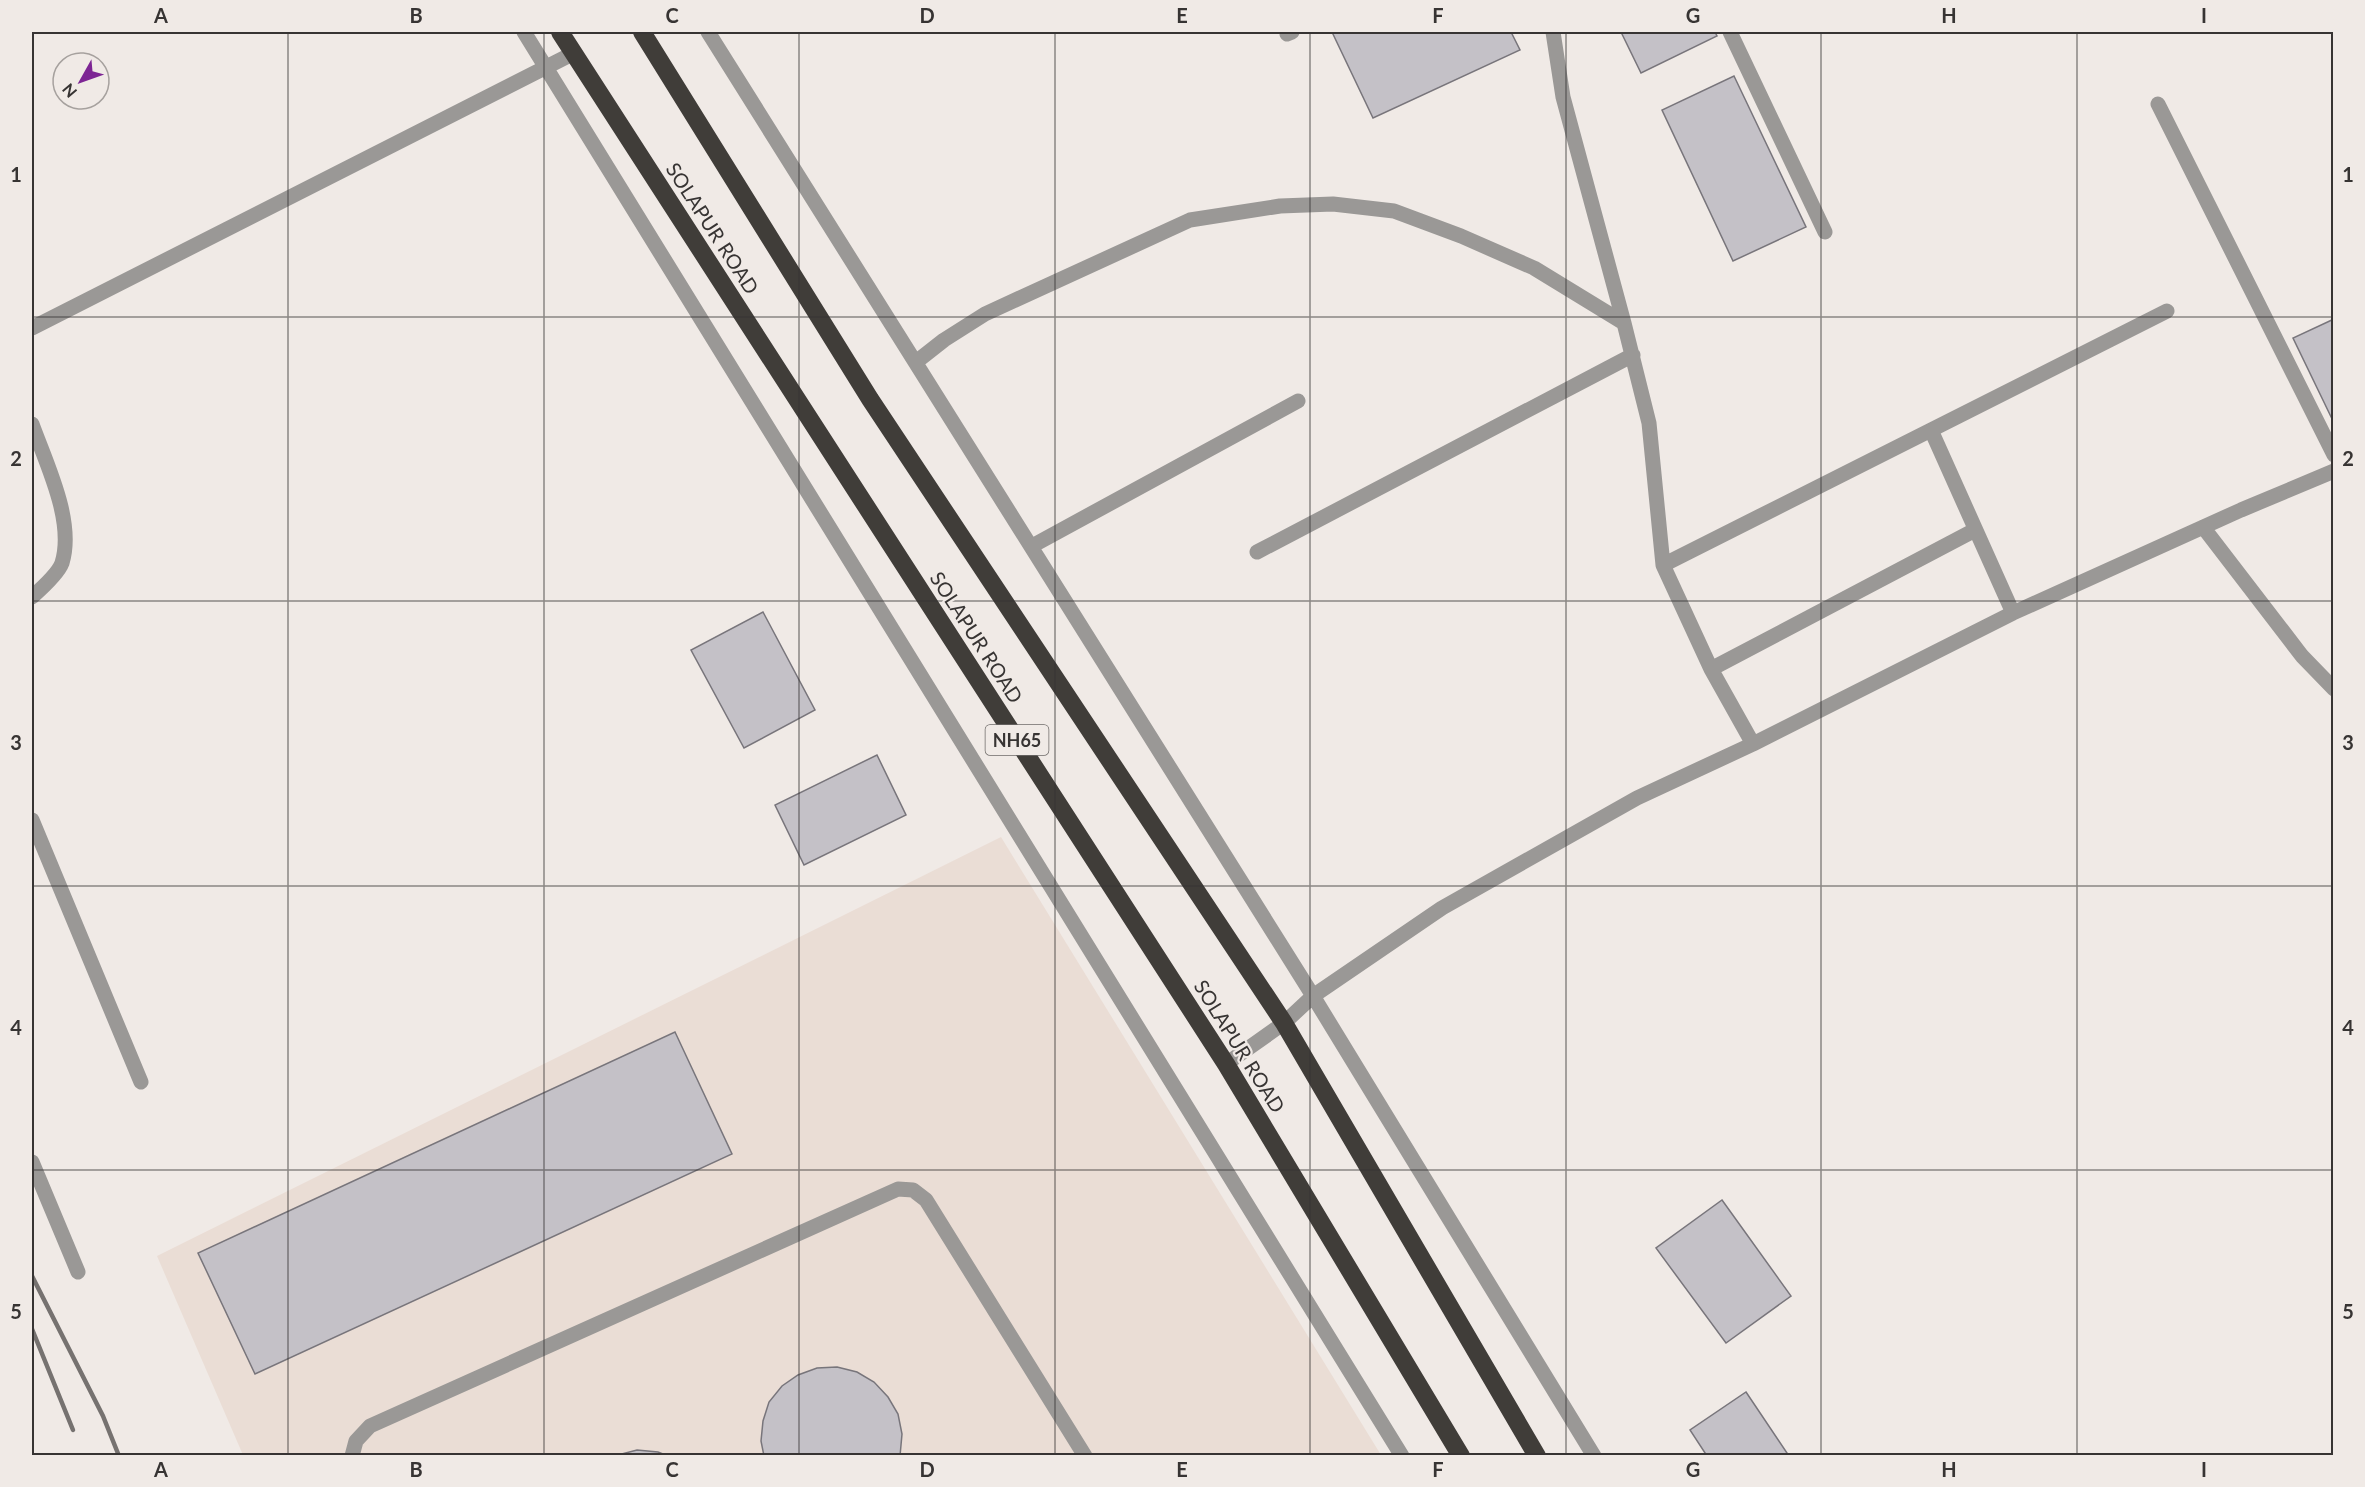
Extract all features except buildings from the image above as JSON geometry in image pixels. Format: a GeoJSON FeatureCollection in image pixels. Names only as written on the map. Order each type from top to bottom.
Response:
{"type":"FeatureCollection","features":[{"type":"Feature","properties":{"kind":"highway","name":"SOLAPUR ROAD"},"geometry":{"type":"LineString","coordinates":[[560,32],[1226,1064],[1461,1455]]}},
{"type":"Feature","properties":{"kind":"highway"},"geometry":{"type":"LineString","coordinates":[[642,32],[870,399],[1284,1023],[1537,1455]]}},
{"type":"Feature","properties":{"kind":"street"},"geometry":{"type":"LineString","coordinates":[[524,32],[1402,1455]]}},
{"type":"Feature","properties":{"kind":"street"},"geometry":{"type":"LineString","coordinates":[[708,32],[1032,546],[1594,1455]]}},
{"type":"Feature","properties":{"kind":"street"},"geometry":{"type":"LineString","coordinates":[[1553,32],[1563,97],[1633,355],[1649,423],[1663,565],[1711,669],[1753,744]]}},
{"type":"Feature","properties":{"kind":"street"},"geometry":{"type":"LineString","coordinates":[[1730,32],[1825,232]]}},
{"type":"Feature","properties":{"kind":"street"},"geometry":{"type":"LineString","coordinates":[[32,328],[574,54]]}},
{"type":"Feature","properties":{"kind":"street"},"geometry":{"type":"LineString","coordinates":[[2158,104],[2334,456]]}},
{"type":"Feature","properties":{"kind":"street"},"geometry":{"type":"LineString","coordinates":[[916,362],[944,340],[985,314],[1190,220],[1280,206],[1333,204],[1394,211],[1461,236],[1534,268],[1624,323]]}},
{"type":"Feature","properties":{"kind":"street"},"geometry":{"type":"LineString","coordinates":[[1663,565],[2167,311]]}},
{"type":"Feature","properties":{"kind":"street"},"geometry":{"type":"LineString","coordinates":[[1257,552],[1633,355]]}},
{"type":"Feature","properties":{"kind":"street"},"geometry":{"type":"LineString","coordinates":[[1032,546],[1298,401]]}},
{"type":"Feature","properties":{"kind":"street"},"geometry":{"type":"LineString","coordinates":[[32,424],[57,495],[67,539],[62,565],[32,597]]}},
{"type":"Feature","properties":{"kind":"street"},"geometry":{"type":"LineString","coordinates":[[1931,430],[2013,613]]}},
{"type":"Feature","properties":{"kind":"street"},"geometry":{"type":"LineString","coordinates":[[1226,1064],[1284,1023],[1312,996],[1463,897],[1638,798],[1753,744],[2013,613],[2334,471]]}},
{"type":"Feature","properties":{"kind":"street"},"geometry":{"type":"LineString","coordinates":[[2203,527],[2302,656],[2334,689]]}},
{"type":"Feature","properties":{"kind":"street"},"geometry":{"type":"LineString","coordinates":[[1711,669],[1976,530]]}},
{"type":"Feature","properties":{"kind":"street"},"geometry":{"type":"LineString","coordinates":[[32,820],[141,1082]]}},
{"type":"Feature","properties":{"kind":"street"},"geometry":{"type":"LineString","coordinates":[[32,1162],[78,1272]]}},
{"type":"Feature","properties":{"kind":"street"},"geometry":{"type":"LineString","coordinates":[[352,1455],[356,1441],[370,1426],[898,1189],[913,1190],[926,1200],[1085,1455]]}},
{"type":"Feature","properties":{"kind":"shaded area"},"geometry":{"type":"Polygon","coordinates":[[[1001,837],[1381,1455],[243,1455],[157,1256],[1001,837]]]}},
{"type":"Feature","properties":{"kind":"railway"},"geometry":{"type":"LineString","coordinates":[[32,1276],[103,1416],[119,1456]]}},
{"type":"Feature","properties":{"kind":"railway"},"geometry":{"type":"LineString","coordinates":[[32,1329],[73,1430]]}}]}
